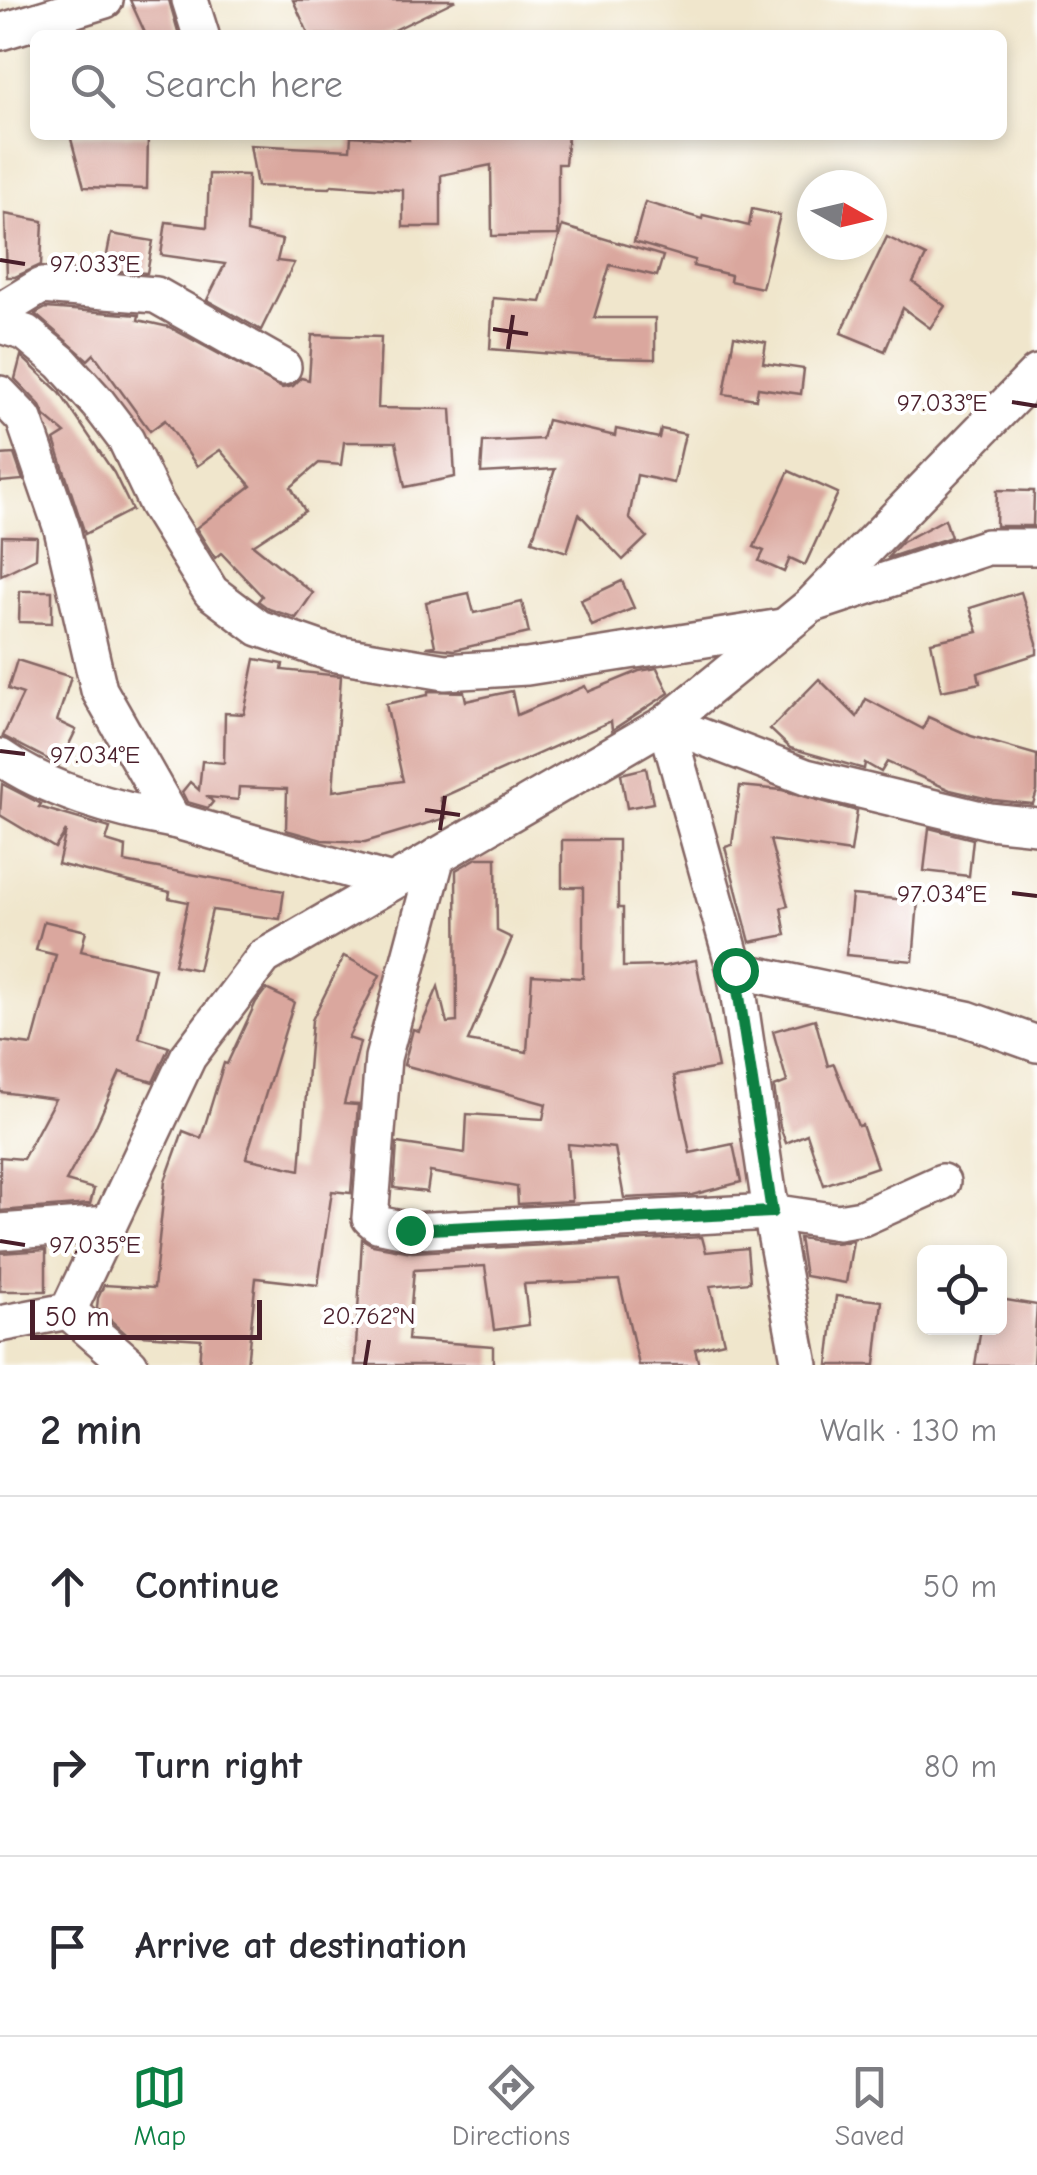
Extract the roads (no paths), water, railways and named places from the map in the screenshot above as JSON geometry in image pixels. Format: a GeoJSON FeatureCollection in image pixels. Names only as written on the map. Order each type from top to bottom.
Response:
{"type":"FeatureCollection","features":[{"type":"Feature","properties":{"kind":"street"},"geometry":{"type":"LineString","coordinates":[[0,32],[105,0]]}},
{"type":"Feature","properties":{"kind":"street"},"geometry":{"type":"LineString","coordinates":[[190,0],[199,30]]}},
{"type":"Feature","properties":{"kind":"street"},"geometry":{"type":"LineString","coordinates":[[0,311],[41,286],[156,295],[283,367]]}},
{"type":"Feature","properties":{"kind":"street"},"geometry":{"type":"LineString","coordinates":[[0,326],[26,333],[62,362],[98,404],[126,440],[156,503],[211,592],[258,628],[331,653],[445,672],[527,667],[783,627]]}},
{"type":"Feature","properties":{"kind":"street"},"geometry":{"type":"LineString","coordinates":[[68,1311],[188,1056],[264,957],[666,722],[811,605],[1037,373]]}},
{"type":"Feature","properties":{"kind":"street"},"geometry":{"type":"LineString","coordinates":[[0,394],[24,419],[62,529],[99,690],[173,820]]}},
{"type":"Feature","properties":{"kind":"street"},"geometry":{"type":"LineString","coordinates":[[811,605],[987,548],[1037,547]]}},
{"type":"Feature","properties":{"kind":"street"},"geometry":{"type":"LineString","coordinates":[[666,722],[806,776],[989,821],[1037,826]]}},
{"type":"Feature","properties":{"kind":"street"},"geometry":{"type":"LineString","coordinates":[[666,722],[735,970],[800,1365]]}},
{"type":"Feature","properties":{"kind":"street"},"geometry":{"type":"LineString","coordinates":[[0,757],[23,774],[134,813],[173,820],[392,882]]}},
{"type":"Feature","properties":{"kind":"street"},"geometry":{"type":"LineString","coordinates":[[436,856],[383,1058],[370,1218],[377,1224],[410,1230],[772,1212],[838,1222],[862,1218],[942,1182]]}},
{"type":"Feature","properties":{"kind":"street"},"geometry":{"type":"LineString","coordinates":[[735,970],[968,1019],[1037,1044]]}},
{"type":"Feature","properties":{"kind":"street"},"geometry":{"type":"LineString","coordinates":[[0,1232],[109,1224]]}},
{"type":"Feature","properties":{"kind":"street"},"geometry":{"type":"LineString","coordinates":[[0,1324],[68,1311]]}},
{"type":"Feature","properties":{"kind":"street"},"geometry":{"type":"LineString","coordinates":[[68,1311],[130,1365]]}}]}
